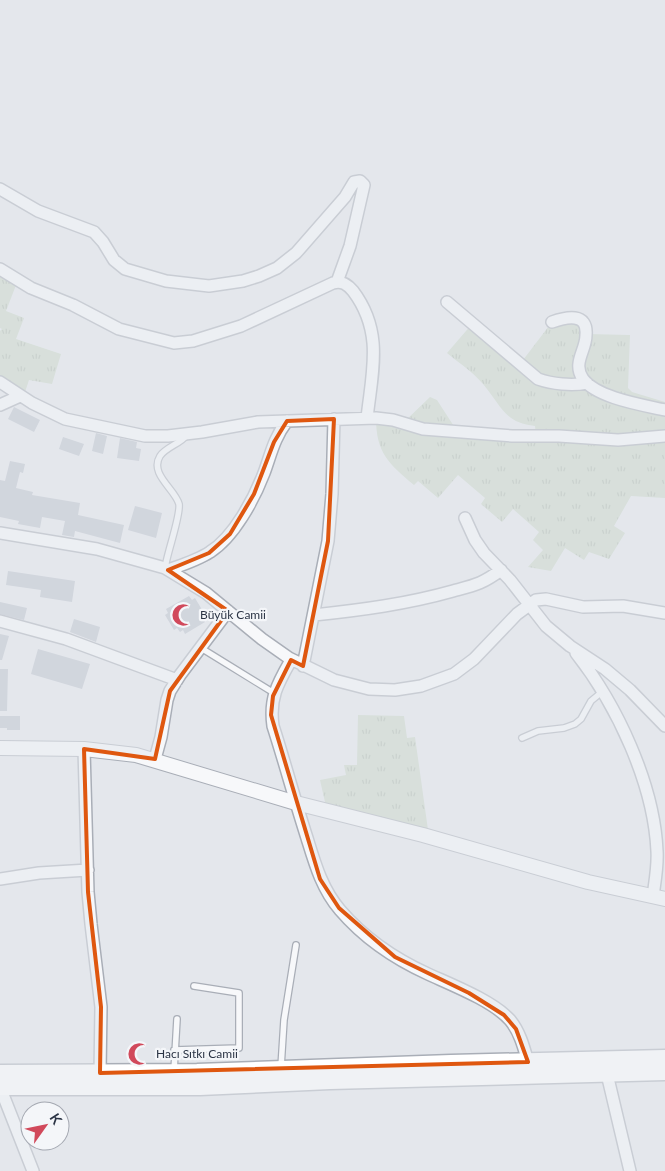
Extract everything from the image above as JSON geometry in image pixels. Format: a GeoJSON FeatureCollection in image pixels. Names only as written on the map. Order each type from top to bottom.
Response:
{"type":"FeatureCollection","features":[{"type":"Feature","properties":{"kind":"main road"},"geometry":{"type":"LineString","coordinates":[[0,1073],[174,1072],[665,1058]]}},
{"type":"Feature","properties":{"kind":"main road"},"geometry":{"type":"LineString","coordinates":[[0,1087],[200,1087],[330,1081],[665,1072]]}},
{"type":"Feature","properties":{"kind":"street"},"geometry":{"type":"LineString","coordinates":[[0,189],[38,211],[94,232],[103,242],[114,260],[125,269],[166,281],[209,286],[243,281],[278,268],[304,244],[345,197],[354,182],[360,181],[363,183],[364,188],[350,246],[337,282]]}},
{"type":"Feature","properties":{"kind":"street"},"geometry":{"type":"LineString","coordinates":[[0,269],[31,288],[73,305],[113,326],[134,334],[174,343],[193,341],[241,326],[337,282],[348,286],[363,306],[372,329],[374,357],[368,418]]}},
{"type":"Feature","properties":{"kind":"street"},"geometry":{"type":"LineString","coordinates":[[447,302],[538,379],[553,383],[586,383]]}},
{"type":"Feature","properties":{"kind":"street"},"geometry":{"type":"LineString","coordinates":[[552,322],[573,316],[578,318],[586,328],[586,339],[578,366],[586,383],[602,392],[665,410]]}},
{"type":"Feature","properties":{"kind":"street"},"geometry":{"type":"LineString","coordinates":[[0,382],[44,410],[72,421],[146,436],[188,433],[258,422],[368,418],[384,419],[423,429],[512,436],[618,440],[665,436]]}},
{"type":"Feature","properties":{"kind":"street"},"geometry":{"type":"LineString","coordinates":[[0,405],[20,396]]}},
{"type":"Feature","properties":{"kind":"street"},"geometry":{"type":"LineString","coordinates":[[303,666],[331,519],[334,419]]}},
{"type":"Feature","properties":{"kind":"street"},"geometry":{"type":"LineString","coordinates":[[167,569],[209,553],[230,534],[254,494],[274,442],[287,421]]}},
{"type":"Feature","properties":{"kind":"street"},"geometry":{"type":"LineString","coordinates":[[465,518],[479,547],[501,570],[546,626],[570,646],[605,669],[630,690],[665,726]]}},
{"type":"Feature","properties":{"kind":"street"},"geometry":{"type":"LineString","coordinates":[[0,533],[97,549],[167,569],[192,583],[275,650],[291,660],[334,680],[358,688],[383,690],[421,686],[443,679],[474,659],[528,604],[536,600],[546,599],[583,607],[623,606],[665,614]]}},
{"type":"Feature","properties":{"kind":"street"},"geometry":{"type":"LineString","coordinates":[[314,615],[424,600],[479,584],[501,570]]}},
{"type":"Feature","properties":{"kind":"street"},"geometry":{"type":"LineString","coordinates":[[155,759],[167,700],[177,680],[228,611]]}},
{"type":"Feature","properties":{"kind":"street"},"geometry":{"type":"LineString","coordinates":[[0,621],[66,639],[177,680]]}},
{"type":"Feature","properties":{"kind":"street"},"geometry":{"type":"LineString","coordinates":[[0,748],[84,749],[121,752],[155,759],[296,803],[423,835],[588,882],[659,898],[657,852],[642,774],[603,691],[570,646]]}},
{"type":"Feature","properties":{"kind":"street"},"geometry":{"type":"LineString","coordinates":[[291,660],[274,693],[271,706],[273,726],[320,879],[332,899],[347,918],[358,929],[395,957],[469,993],[504,1014],[516,1029],[528,1062]]}},
{"type":"Feature","properties":{"kind":"street"},"geometry":{"type":"LineString","coordinates":[[84,749],[91,924],[101,1007],[100,1073]]}},
{"type":"Feature","properties":{"kind":"street"},"geometry":{"type":"LineString","coordinates":[[0,879],[39,873],[88,870]]}},
{"type":"Feature","properties":{"kind":"street"},"geometry":{"type":"LineString","coordinates":[[607,1074],[630,1171]]}},
{"type":"Feature","properties":{"kind":"street"},"geometry":{"type":"LineString","coordinates":[[0,1087],[33,1171]]}},
{"type":"Feature","properties":{"kind":"lane"},"geometry":{"type":"LineString","coordinates":[[167,569],[179,509],[175,497],[159,474],[158,462],[162,454],[183,440],[188,433]]}},
{"type":"Feature","properties":{"kind":"lane"},"geometry":{"type":"LineString","coordinates":[[201,648],[274,693]]}},
{"type":"Feature","properties":{"kind":"lane"},"geometry":{"type":"LineString","coordinates":[[522,738],[538,731],[564,728],[575,724],[591,701],[603,691]]}},
{"type":"Feature","properties":{"kind":"lane"},"geometry":{"type":"LineString","coordinates":[[281,1069],[284,1020],[296,945]]}},
{"type":"Feature","properties":{"kind":"lane"},"geometry":{"type":"LineString","coordinates":[[174,1050],[239,1048],[239,993],[194,986]]}},
{"type":"Feature","properties":{"kind":"lane"},"geometry":{"type":"LineString","coordinates":[[174,1072],[177,1018]]}},
{"type":"Feature","properties":{"kind":"highlighted area"},"geometry":{"type":"Polygon","coordinates":[[[334,419],[328,541],[303,666],[291,660],[273,696],[271,715],[320,879],[339,908],[395,957],[469,993],[504,1015],[516,1029],[528,1062],[100,1073],[101,1007],[88,892],[84,749],[155,759],[170,691],[228,611],[168,570],[209,553],[230,534],[254,494],[274,442],[287,421],[334,419]]]}},
{"type":"Feature","properties":{"kind":"green space"},"geometry":{"type":"Polygon","coordinates":[[[0,269],[18,280],[6,311],[24,318],[16,339],[61,354],[52,384],[29,380],[23,398],[0,382],[0,331],[2,329],[0,328],[0,269]]]}},
{"type":"Feature","properties":{"kind":"green space"},"geometry":{"type":"Polygon","coordinates":[[[573,316],[587,334],[630,335],[628,388],[632,392],[665,402],[665,498],[631,496],[614,526],[625,533],[609,559],[589,552],[584,560],[565,548],[551,571],[528,567],[543,550],[533,540],[539,532],[513,509],[502,522],[481,504],[485,498],[458,475],[438,498],[418,481],[414,485],[405,478],[391,464],[381,449],[378,440],[376,418],[403,423],[430,397],[437,400],[457,431],[536,436],[535,426],[516,421],[510,417],[479,380],[447,353],[472,324],[520,364],[552,322],[573,316]]]}},
{"type":"Feature","properties":{"kind":"green space"},"geometry":{"type":"Polygon","coordinates":[[[358,715],[404,716],[407,738],[415,737],[429,837],[327,811],[320,780],[346,775],[344,765],[357,765],[358,715]]]}},
{"type":"Feature","properties":{"kind":"building"},"geometry":{"type":"Polygon","coordinates":[[[14,407],[40,420],[34,432],[8,419],[14,407]]]}},
{"type":"Feature","properties":{"kind":"building"},"geometry":{"type":"Polygon","coordinates":[[[96,433],[107,436],[103,454],[92,451],[96,433]]]}},
{"type":"Feature","properties":{"kind":"building"},"geometry":{"type":"Polygon","coordinates":[[[63,437],[84,444],[79,456],[59,449],[63,437]]]}},
{"type":"Feature","properties":{"kind":"building"},"geometry":{"type":"Polygon","coordinates":[[[120,438],[137,442],[136,448],[141,449],[139,461],[117,458],[120,438]]]}},
{"type":"Feature","properties":{"kind":"building"},"geometry":{"type":"Polygon","coordinates":[[[10,461],[25,464],[23,473],[20,472],[16,488],[33,492],[32,495],[80,503],[78,515],[124,525],[120,543],[75,531],[74,537],[62,535],[65,521],[42,517],[40,528],[18,524],[19,521],[0,517],[0,480],[5,481],[10,461]]]}},
{"type":"Feature","properties":{"kind":"building"},"geometry":{"type":"Polygon","coordinates":[[[135,506],[162,513],[156,538],[128,530],[135,506]]]}},
{"type":"Feature","properties":{"kind":"building"},"geometry":{"type":"Polygon","coordinates":[[[8,571],[75,581],[72,602],[40,597],[41,590],[6,585],[8,571]]]}},
{"type":"Feature","properties":{"kind":"building","name":"Büyük Camii"},"geometry":{"type":"Polygon","coordinates":[[[189,596],[192,600],[195,598],[204,613],[201,615],[205,622],[185,634],[183,630],[180,632],[177,628],[174,630],[165,615],[168,613],[166,609],[189,596]]]}},
{"type":"Feature","properties":{"kind":"building"},"geometry":{"type":"Polygon","coordinates":[[[0,602],[27,608],[24,620],[0,614],[0,602]]]}},
{"type":"Feature","properties":{"kind":"building"},"geometry":{"type":"Polygon","coordinates":[[[74,619],[100,627],[96,642],[70,632],[74,619]]]}},
{"type":"Feature","properties":{"kind":"building"},"geometry":{"type":"Polygon","coordinates":[[[0,634],[9,636],[2,660],[0,660],[0,634]]]}},
{"type":"Feature","properties":{"kind":"building"},"geometry":{"type":"Polygon","coordinates":[[[38,649],[90,664],[82,689],[31,674],[38,649]]]}},
{"type":"Feature","properties":{"kind":"building"},"geometry":{"type":"Polygon","coordinates":[[[0,669],[8,669],[7,711],[0,711],[0,669]]]}},
{"type":"Feature","properties":{"kind":"building"},"geometry":{"type":"Polygon","coordinates":[[[0,716],[20,716],[20,730],[0,728],[0,716]]]}},
{"type":"Feature","properties":{"kind":"place","name":"Büyük Camii"},"geometry":{"type":"Point","coordinates":[183,615]}},
{"type":"Feature","properties":{"kind":"place","name":"Hacı Sıtkı Camii"},"geometry":{"type":"Point","coordinates":[139,1054]}}]}
